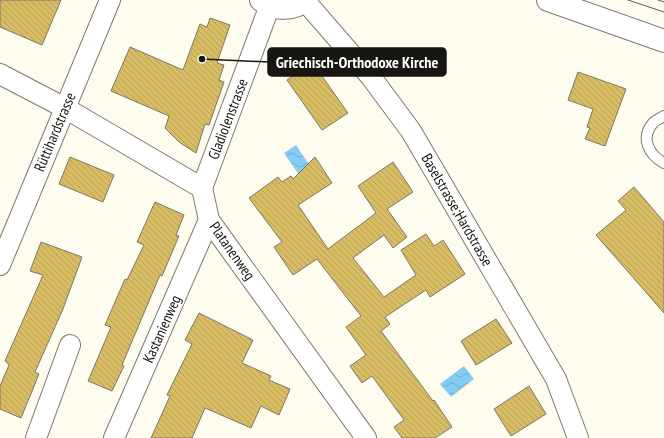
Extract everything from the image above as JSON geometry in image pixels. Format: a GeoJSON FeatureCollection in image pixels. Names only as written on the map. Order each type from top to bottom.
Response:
{"type":"FeatureCollection","features":[{"type":"Feature","properties":{"kind":"main road"},"geometry":{"type":"LineString","coordinates":[[548,0],[664,41]]}},
{"type":"Feature","properties":{"kind":"main road"},"geometry":{"type":"LineString","coordinates":[[266,3],[281,8],[288,8],[306,1]]}},
{"type":"Feature","properties":{"kind":"street","name":"Rüttihardstrasse"},"geometry":{"type":"LineString","coordinates":[[0,265],[110,0]]}},
{"type":"Feature","properties":{"kind":"street","name":"Baselstrasse;Hardstrasse"},"geometry":{"type":"LineString","coordinates":[[306,1],[371,77],[411,131],[556,379],[578,438]]}},
{"type":"Feature","properties":{"kind":"street","name":"Gladiolenstrasse"},"geometry":{"type":"LineString","coordinates":[[202,188],[266,3]]}},
{"type":"Feature","properties":{"kind":"street"},"geometry":{"type":"LineString","coordinates":[[0,74],[65,108],[202,188]]}},
{"type":"Feature","properties":{"kind":"street","name":"Platanenweg"},"geometry":{"type":"LineString","coordinates":[[202,188],[209,220],[366,438]]}},
{"type":"Feature","properties":{"kind":"street","name":"Kastanienweg"},"geometry":{"type":"LineString","coordinates":[[114,438],[209,220]]}},
{"type":"Feature","properties":{"kind":"street"},"geometry":{"type":"LineString","coordinates":[[36,438],[70,345]]}},
{"type":"Feature","properties":{"kind":"lane"},"geometry":{"type":"LineString","coordinates":[[664,116],[653,123],[648,132],[647,144],[653,156],[664,163]]}},
{"type":"Feature","properties":{"kind":"water"},"geometry":{"type":"Polygon","coordinates":[[[296,145],[310,166],[308,188],[284,153],[296,145]]]}},
{"type":"Feature","properties":{"kind":"water"},"geometry":{"type":"Polygon","coordinates":[[[464,366],[474,379],[451,397],[440,384],[464,366]]]}},
{"type":"Feature","properties":{"kind":"building"},"geometry":{"type":"Polygon","coordinates":[[[0,0],[61,0],[42,45],[0,27],[0,0]]]}},
{"type":"Feature","properties":{"kind":"building"},"geometry":{"type":"Polygon","coordinates":[[[210,18],[230,25],[217,63],[224,65],[219,80],[224,82],[209,125],[205,124],[196,153],[179,142],[165,128],[169,116],[111,91],[130,47],[183,70],[200,24],[207,27],[210,18]]]}},
{"type":"Feature","properties":{"kind":"building"},"geometry":{"type":"Polygon","coordinates":[[[312,62],[348,113],[322,130],[287,80],[312,62]]]}},
{"type":"Feature","properties":{"kind":"building"},"geometry":{"type":"Polygon","coordinates":[[[578,72],[626,89],[605,146],[585,139],[590,128],[587,127],[593,109],[568,100],[578,72]]]}},
{"type":"Feature","properties":{"kind":"building"},"geometry":{"type":"Polygon","coordinates":[[[70,157],[114,175],[103,202],[59,184],[70,157]]]}},
{"type":"Feature","properties":{"kind":"building"},"geometry":{"type":"Polygon","coordinates":[[[315,157],[332,183],[298,205],[328,249],[376,213],[358,186],[393,162],[413,192],[387,209],[407,237],[393,248],[384,235],[353,258],[384,297],[416,275],[401,250],[426,234],[434,246],[443,240],[465,274],[430,297],[426,290],[385,317],[390,324],[381,331],[433,401],[434,400],[452,427],[435,438],[402,438],[394,427],[404,420],[372,376],[362,383],[350,366],[366,355],[346,327],[361,316],[317,259],[293,275],[274,247],[282,242],[249,198],[278,177],[282,182],[291,176],[293,179],[315,157]]]}},
{"type":"Feature","properties":{"kind":"building"},"geometry":{"type":"Polygon","coordinates":[[[634,187],[664,222],[664,313],[596,235],[626,210],[618,201],[634,187]]]}},
{"type":"Feature","properties":{"kind":"building"},"geometry":{"type":"Polygon","coordinates":[[[155,202],[184,215],[176,235],[179,236],[162,276],[160,275],[122,365],[124,366],[112,391],[88,381],[111,327],[105,325],[125,279],[127,280],[144,245],[137,242],[155,202]]]}},
{"type":"Feature","properties":{"kind":"building"},"geometry":{"type":"Polygon","coordinates":[[[41,242],[82,257],[63,309],[35,372],[39,374],[21,418],[0,409],[0,386],[9,365],[5,361],[43,275],[30,271],[41,242]]]}},
{"type":"Feature","properties":{"kind":"building"},"geometry":{"type":"Polygon","coordinates":[[[199,313],[253,340],[242,363],[271,376],[269,380],[290,389],[279,415],[261,406],[251,428],[205,408],[192,438],[151,438],[170,396],[167,395],[192,344],[185,340],[199,313]]]}},
{"type":"Feature","properties":{"kind":"building"},"geometry":{"type":"Polygon","coordinates":[[[496,319],[512,343],[476,365],[461,341],[496,319]]]}},
{"type":"Feature","properties":{"kind":"building"},"geometry":{"type":"Polygon","coordinates":[[[529,386],[546,414],[511,436],[494,409],[529,386]]]}},
{"type":"Feature","properties":{"kind":"tram line"},"geometry":{"type":"LineString","coordinates":[[628,0],[664,12]]}},
{"type":"Feature","properties":{"kind":"tram line"},"geometry":{"type":"LineString","coordinates":[[658,0],[664,2]]}},
{"type":"Feature","properties":{"kind":"place","name":"Griechisch-Orthodoxe Kirche"},"geometry":{"type":"Point","coordinates":[202,59]}}]}
